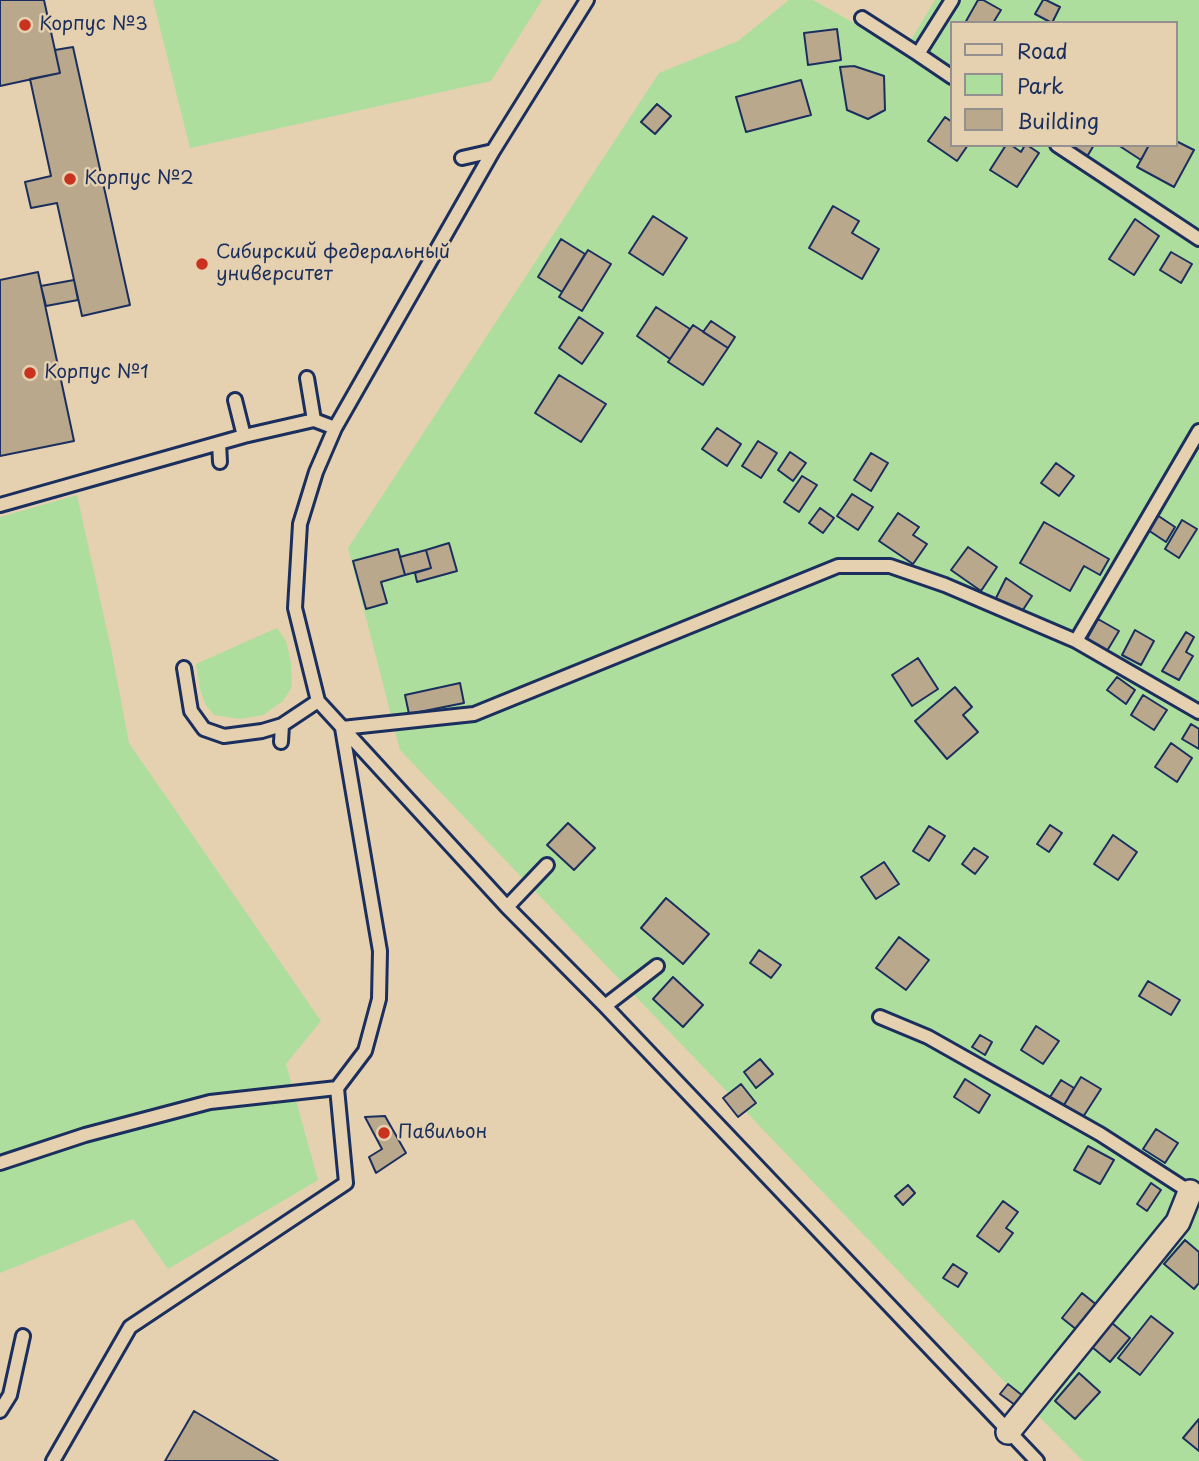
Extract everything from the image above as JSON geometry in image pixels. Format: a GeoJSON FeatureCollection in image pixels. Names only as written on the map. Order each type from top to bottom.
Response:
{"type":"FeatureCollection","features":[{"type":"Feature","properties":{"kind":"street"},"geometry":{"type":"LineString","coordinates":[[1008,1432],[1178,1222],[1195,1194]]}},
{"type":"Feature","properties":{"kind":"lane"},"geometry":{"type":"LineString","coordinates":[[587,0],[493,150],[335,428],[316,472],[300,524],[295,608],[318,701],[507,908],[605,1006],[1037,1461]]}},
{"type":"Feature","properties":{"kind":"lane"},"geometry":{"type":"LineString","coordinates":[[918,54],[952,0]]}},
{"type":"Feature","properties":{"kind":"lane"},"geometry":{"type":"LineString","coordinates":[[862,18],[950,76]]}},
{"type":"Feature","properties":{"kind":"lane"},"geometry":{"type":"LineString","coordinates":[[1060,147],[1199,239]]}},
{"type":"Feature","properties":{"kind":"lane"},"geometry":{"type":"LineString","coordinates":[[462,158],[493,150]]}},
{"type":"Feature","properties":{"kind":"lane"},"geometry":{"type":"LineString","coordinates":[[307,378],[314,420]]}},
{"type":"Feature","properties":{"kind":"lane"},"geometry":{"type":"LineString","coordinates":[[235,400],[244,436]]}},
{"type":"Feature","properties":{"kind":"lane"},"geometry":{"type":"LineString","coordinates":[[0,505],[244,436],[314,420],[335,428]]}},
{"type":"Feature","properties":{"kind":"lane"},"geometry":{"type":"LineString","coordinates":[[1076,641],[1199,431]]}},
{"type":"Feature","properties":{"kind":"lane"},"geometry":{"type":"LineString","coordinates":[[219,443],[220,462]]}},
{"type":"Feature","properties":{"kind":"lane"},"geometry":{"type":"LineString","coordinates":[[342,728],[474,714],[838,566],[890,566],[944,585],[1076,641],[1199,712]]}},
{"type":"Feature","properties":{"kind":"lane"},"geometry":{"type":"LineString","coordinates":[[184,668],[191,711],[204,729],[223,736],[262,731],[282,725],[318,701]]}},
{"type":"Feature","properties":{"kind":"lane"},"geometry":{"type":"LineString","coordinates":[[281,741],[282,725]]}},
{"type":"Feature","properties":{"kind":"lane"},"geometry":{"type":"LineString","coordinates":[[53,1461],[130,1327],[346,1183],[337,1088],[365,1051],[379,999],[380,951],[342,728]]}},
{"type":"Feature","properties":{"kind":"lane"},"geometry":{"type":"LineString","coordinates":[[507,908],[547,865]]}},
{"type":"Feature","properties":{"kind":"lane"},"geometry":{"type":"LineString","coordinates":[[605,1006],[657,966]]}},
{"type":"Feature","properties":{"kind":"lane"},"geometry":{"type":"LineString","coordinates":[[880,1017],[928,1037],[1100,1134],[1195,1194]]}},
{"type":"Feature","properties":{"kind":"lane"},"geometry":{"type":"LineString","coordinates":[[0,1163],[85,1135],[210,1102],[337,1088]]}},
{"type":"Feature","properties":{"kind":"lane"},"geometry":{"type":"LineString","coordinates":[[0,1411],[10,1395],[23,1336]]}},
{"type":"Feature","properties":{"kind":"green space"},"geometry":{"type":"Polygon","coordinates":[[[153,0],[542,0],[491,81],[190,148],[153,0]]]}},
{"type":"Feature","properties":{"kind":"green space"},"geometry":{"type":"Polygon","coordinates":[[[789,0],[813,0],[904,51],[935,0],[1199,0],[1199,1461],[1083,1461],[400,750],[348,548],[659,73],[738,41],[789,0]]]}},
{"type":"Feature","properties":{"kind":"green space"},"geometry":{"type":"Polygon","coordinates":[[[77,495],[129,743],[321,1021],[286,1064],[318,1180],[168,1269],[133,1219],[0,1273],[0,517],[77,495]]]}},
{"type":"Feature","properties":{"kind":"green space"},"geometry":{"type":"Polygon","coordinates":[[[277,628],[286,641],[291,662],[292,687],[283,701],[263,715],[240,719],[214,715],[205,704],[196,664],[277,628]]]}},
{"type":"Feature","properties":{"kind":"building","name":"Корпус №3"},"geometry":{"type":"Polygon","coordinates":[[[0,0],[44,0],[60,73],[0,86],[0,0]]]}},
{"type":"Feature","properties":{"kind":"building"},"geometry":{"type":"Polygon","coordinates":[[[978,0],[1001,10],[994,21],[966,21],[978,0]]]}},
{"type":"Feature","properties":{"kind":"building"},"geometry":{"type":"Polygon","coordinates":[[[1043,0],[1060,7],[1053,21],[1035,14],[1043,0]]]}},
{"type":"Feature","properties":{"kind":"building"},"geometry":{"type":"Polygon","coordinates":[[[837,29],[841,60],[808,65],[804,33],[837,29]]]}},
{"type":"Feature","properties":{"kind":"building","name":"Корпус №2"},"geometry":{"type":"Polygon","coordinates":[[[73,47],[130,305],[82,316],[57,203],[31,208],[25,182],[51,176],[30,79],[60,73],[55,50],[73,47]]]}},
{"type":"Feature","properties":{"kind":"building"},"geometry":{"type":"Polygon","coordinates":[[[854,66],[884,76],[885,110],[868,119],[847,110],[840,67],[854,66]]]}},
{"type":"Feature","properties":{"kind":"building"},"geometry":{"type":"Polygon","coordinates":[[[801,80],[811,115],[746,132],[736,97],[801,80]]]}},
{"type":"Feature","properties":{"kind":"building"},"geometry":{"type":"Polygon","coordinates":[[[657,104],[671,116],[655,134],[641,122],[657,104]]]}},
{"type":"Feature","properties":{"kind":"building"},"geometry":{"type":"Polygon","coordinates":[[[945,117],[950,121],[950,147],[967,147],[957,161],[928,141],[945,117]]]}},
{"type":"Feature","properties":{"kind":"building"},"geometry":{"type":"Polygon","coordinates":[[[1178,142],[1194,150],[1174,187],[1137,167],[1148,147],[1178,147],[1178,142]]]}},
{"type":"Feature","properties":{"kind":"building"},"geometry":{"type":"Polygon","coordinates":[[[1005,147],[1014,147],[1021,152],[1024,147],[1030,147],[1039,153],[1017,187],[990,170],[1005,147]]]}},
{"type":"Feature","properties":{"kind":"building"},"geometry":{"type":"Polygon","coordinates":[[[1074,147],[1093,147],[1085,160],[1071,151],[1074,147]]]}},
{"type":"Feature","properties":{"kind":"building"},"geometry":{"type":"Polygon","coordinates":[[[1121,147],[1148,147],[1141,160],[1121,147]]]}},
{"type":"Feature","properties":{"kind":"building"},"geometry":{"type":"Polygon","coordinates":[[[833,206],[859,221],[852,233],[879,249],[862,279],[809,248],[833,206]]]}},
{"type":"Feature","properties":{"kind":"building"},"geometry":{"type":"Polygon","coordinates":[[[653,216],[687,238],[663,275],[629,253],[653,216]]]}},
{"type":"Feature","properties":{"kind":"building"},"geometry":{"type":"Polygon","coordinates":[[[1135,219],[1159,236],[1134,275],[1109,259],[1135,219]]]}},
{"type":"Feature","properties":{"kind":"building"},"geometry":{"type":"Polygon","coordinates":[[[561,239],[585,254],[562,292],[538,277],[561,239]]]}},
{"type":"Feature","properties":{"kind":"building"},"geometry":{"type":"Polygon","coordinates":[[[588,250],[611,264],[582,311],[559,297],[588,250]]]}},
{"type":"Feature","properties":{"kind":"building"},"geometry":{"type":"Polygon","coordinates":[[[1171,252],[1192,264],[1181,283],[1160,270],[1171,252]]]}},
{"type":"Feature","properties":{"kind":"building","name":"Корпус №1"},"geometry":{"type":"Polygon","coordinates":[[[38,272],[74,441],[0,456],[0,280],[38,272]]]}},
{"type":"Feature","properties":{"kind":"building"},"geometry":{"type":"Polygon","coordinates":[[[74,280],[78,300],[46,306],[41,286],[74,280]]]}},
{"type":"Feature","properties":{"kind":"building"},"geometry":{"type":"Polygon","coordinates":[[[656,307],[690,329],[670,359],[637,336],[656,307]]]}},
{"type":"Feature","properties":{"kind":"building"},"geometry":{"type":"Polygon","coordinates":[[[579,317],[603,333],[582,364],[559,348],[579,317]]]}},
{"type":"Feature","properties":{"kind":"building"},"geometry":{"type":"Polygon","coordinates":[[[711,321],[735,337],[728,348],[703,332],[711,321]]]}},
{"type":"Feature","properties":{"kind":"building"},"geometry":{"type":"Polygon","coordinates":[[[693,325],[728,348],[703,385],[668,362],[693,325]]]}},
{"type":"Feature","properties":{"kind":"building"},"geometry":{"type":"Polygon","coordinates":[[[559,375],[606,404],[581,442],[535,413],[559,375]]]}},
{"type":"Feature","properties":{"kind":"building"},"geometry":{"type":"Polygon","coordinates":[[[717,428],[741,444],[727,466],[702,449],[717,428]]]}},
{"type":"Feature","properties":{"kind":"building"},"geometry":{"type":"Polygon","coordinates":[[[758,441],[777,453],[761,478],[742,466],[758,441]]]}},
{"type":"Feature","properties":{"kind":"building"},"geometry":{"type":"Polygon","coordinates":[[[790,452],[806,463],[793,481],[778,470],[790,452]]]}},
{"type":"Feature","properties":{"kind":"building"},"geometry":{"type":"Polygon","coordinates":[[[871,453],[888,463],[871,491],[854,480],[871,453]]]}},
{"type":"Feature","properties":{"kind":"building"},"geometry":{"type":"Polygon","coordinates":[[[1056,463],[1074,476],[1059,496],[1041,483],[1056,463]]]}},
{"type":"Feature","properties":{"kind":"building"},"geometry":{"type":"Polygon","coordinates":[[[802,476],[817,485],[799,512],[784,502],[802,476]]]}},
{"type":"Feature","properties":{"kind":"building"},"geometry":{"type":"Polygon","coordinates":[[[852,494],[873,507],[858,530],[837,516],[852,494]]]}},
{"type":"Feature","properties":{"kind":"building"},"geometry":{"type":"Polygon","coordinates":[[[820,508],[834,518],[823,533],[809,523],[820,508]]]}},
{"type":"Feature","properties":{"kind":"building"},"geometry":{"type":"Polygon","coordinates":[[[898,513],[919,527],[913,535],[927,544],[913,564],[879,541],[898,513]]]}},
{"type":"Feature","properties":{"kind":"building"},"geometry":{"type":"Polygon","coordinates":[[[1157,515],[1175,527],[1166,542],[1148,530],[1157,515]]]}},
{"type":"Feature","properties":{"kind":"building"},"geometry":{"type":"Polygon","coordinates":[[[1182,520],[1197,529],[1179,558],[1165,549],[1182,520]]]}},
{"type":"Feature","properties":{"kind":"building"},"geometry":{"type":"Polygon","coordinates":[[[1044,522],[1109,559],[1100,575],[1084,566],[1070,591],[1020,563],[1044,522]]]}},
{"type":"Feature","properties":{"kind":"building"},"geometry":{"type":"Polygon","coordinates":[[[449,543],[457,571],[417,582],[415,573],[431,568],[426,550],[449,543]]]}},
{"type":"Feature","properties":{"kind":"building"},"geometry":{"type":"Polygon","coordinates":[[[968,547],[997,567],[981,591],[951,570],[968,547]]]}},
{"type":"Feature","properties":{"kind":"building"},"geometry":{"type":"Polygon","coordinates":[[[398,549],[405,575],[381,582],[387,603],[366,609],[353,561],[398,549]]]}},
{"type":"Feature","properties":{"kind":"building"},"geometry":{"type":"Polygon","coordinates":[[[426,550],[431,568],[405,575],[400,557],[426,550]]]}},
{"type":"Feature","properties":{"kind":"building"},"geometry":{"type":"Polygon","coordinates":[[[1006,578],[1032,596],[1019,616],[995,600],[1006,578]]]}},
{"type":"Feature","properties":{"kind":"building"},"geometry":{"type":"Polygon","coordinates":[[[1098,619],[1119,631],[1107,651],[1087,639],[1098,619]]]}},
{"type":"Feature","properties":{"kind":"building"},"geometry":{"type":"Polygon","coordinates":[[[1135,630],[1154,641],[1141,665],[1122,655],[1135,630]]]}},
{"type":"Feature","properties":{"kind":"building"},"geometry":{"type":"Polygon","coordinates":[[[1186,632],[1194,637],[1186,652],[1193,656],[1179,680],[1162,671],[1186,632]]]}},
{"type":"Feature","properties":{"kind":"building"},"geometry":{"type":"Polygon","coordinates":[[[918,658],[938,689],[912,706],[892,675],[918,658]]]}},
{"type":"Feature","properties":{"kind":"building"},"geometry":{"type":"Polygon","coordinates":[[[1117,677],[1135,690],[1126,704],[1107,690],[1117,677]]]}},
{"type":"Feature","properties":{"kind":"building"},"geometry":{"type":"Polygon","coordinates":[[[460,683],[464,703],[409,714],[405,695],[460,683]]]}},
{"type":"Feature","properties":{"kind":"building"},"geometry":{"type":"Polygon","coordinates":[[[955,687],[972,707],[963,715],[978,732],[947,759],[915,721],[955,687]]]}},
{"type":"Feature","properties":{"kind":"building"},"geometry":{"type":"Polygon","coordinates":[[[1143,695],[1167,710],[1154,730],[1131,715],[1143,695]]]}},
{"type":"Feature","properties":{"kind":"building"},"geometry":{"type":"Polygon","coordinates":[[[1191,724],[1199,729],[1199,749],[1182,739],[1191,724]]]}},
{"type":"Feature","properties":{"kind":"building"},"geometry":{"type":"Polygon","coordinates":[[[1171,743],[1192,758],[1177,782],[1155,767],[1171,743]]]}},
{"type":"Feature","properties":{"kind":"building"},"geometry":{"type":"Polygon","coordinates":[[[568,823],[595,848],[574,870],[547,845],[568,823]]]}},
{"type":"Feature","properties":{"kind":"building"},"geometry":{"type":"Polygon","coordinates":[[[1050,825],[1062,833],[1049,852],[1037,844],[1050,825]]]}},
{"type":"Feature","properties":{"kind":"building"},"geometry":{"type":"Polygon","coordinates":[[[929,826],[945,836],[929,861],[913,851],[929,826]]]}},
{"type":"Feature","properties":{"kind":"building"},"geometry":{"type":"Polygon","coordinates":[[[1113,835],[1137,852],[1118,880],[1094,864],[1113,835]]]}},
{"type":"Feature","properties":{"kind":"building"},"geometry":{"type":"Polygon","coordinates":[[[974,848],[988,857],[975,874],[962,864],[974,848]]]}},
{"type":"Feature","properties":{"kind":"building"},"geometry":{"type":"Polygon","coordinates":[[[884,862],[899,884],[876,899],[861,877],[884,862]]]}},
{"type":"Feature","properties":{"kind":"building"},"geometry":{"type":"Polygon","coordinates":[[[666,898],[709,934],[683,964],[641,928],[666,898]]]}},
{"type":"Feature","properties":{"kind":"building"},"geometry":{"type":"Polygon","coordinates":[[[899,937],[929,960],[906,990],[876,968],[899,937]]]}},
{"type":"Feature","properties":{"kind":"building"},"geometry":{"type":"Polygon","coordinates":[[[759,950],[781,965],[771,978],[750,963],[759,950]]]}},
{"type":"Feature","properties":{"kind":"building"},"geometry":{"type":"Polygon","coordinates":[[[673,977],[703,1005],[683,1027],[653,999],[673,977]]]}},
{"type":"Feature","properties":{"kind":"building"},"geometry":{"type":"Polygon","coordinates":[[[1148,981],[1180,1000],[1171,1015],[1139,996],[1148,981]]]}},
{"type":"Feature","properties":{"kind":"building"},"geometry":{"type":"Polygon","coordinates":[[[1036,1026],[1059,1041],[1043,1064],[1021,1050],[1036,1026]]]}},
{"type":"Feature","properties":{"kind":"building"},"geometry":{"type":"Polygon","coordinates":[[[980,1035],[992,1042],[985,1055],[972,1047],[980,1035]]]}},
{"type":"Feature","properties":{"kind":"building"},"geometry":{"type":"Polygon","coordinates":[[[760,1059],[773,1074],[756,1088],[744,1072],[760,1059]]]}},
{"type":"Feature","properties":{"kind":"building"},"geometry":{"type":"Polygon","coordinates":[[[1081,1077],[1101,1089],[1083,1117],[1064,1105],[1081,1077]]]}},
{"type":"Feature","properties":{"kind":"building"},"geometry":{"type":"Polygon","coordinates":[[[965,1079],[990,1095],[979,1113],[954,1097],[965,1079]]]}},
{"type":"Feature","properties":{"kind":"building"},"geometry":{"type":"Polygon","coordinates":[[[1061,1080],[1074,1088],[1064,1105],[1050,1097],[1061,1080]]]}},
{"type":"Feature","properties":{"kind":"building"},"geometry":{"type":"Polygon","coordinates":[[[741,1084],[756,1103],[738,1117],[723,1098],[741,1084]]]}},
{"type":"Feature","properties":{"kind":"building","name":"Павильон"},"geometry":{"type":"Polygon","coordinates":[[[385,1116],[406,1153],[376,1173],[369,1157],[382,1149],[365,1117],[385,1116]]]}},
{"type":"Feature","properties":{"kind":"building"},"geometry":{"type":"Polygon","coordinates":[[[1156,1129],[1178,1143],[1165,1163],[1143,1149],[1156,1129]]]}},
{"type":"Feature","properties":{"kind":"building"},"geometry":{"type":"Polygon","coordinates":[[[1088,1146],[1114,1160],[1100,1184],[1074,1170],[1088,1146]]]}},
{"type":"Feature","properties":{"kind":"building"},"geometry":{"type":"Polygon","coordinates":[[[1151,1183],[1161,1190],[1147,1211],[1137,1204],[1151,1183]]]}},
{"type":"Feature","properties":{"kind":"building"},"geometry":{"type":"Polygon","coordinates":[[[908,1185],[915,1193],[903,1205],[895,1196],[908,1185]]]}},
{"type":"Feature","properties":{"kind":"building"},"geometry":{"type":"Polygon","coordinates":[[[1003,1201],[1018,1212],[1006,1228],[1013,1233],[999,1252],[977,1236],[1003,1201]]]}},
{"type":"Feature","properties":{"kind":"building"},"geometry":{"type":"Polygon","coordinates":[[[1185,1240],[1199,1252],[1199,1283],[1194,1289],[1164,1264],[1185,1240]]]}},
{"type":"Feature","properties":{"kind":"building"},"geometry":{"type":"Polygon","coordinates":[[[953,1264],[967,1273],[958,1287],[943,1278],[953,1264]]]}},
{"type":"Feature","properties":{"kind":"building"},"geometry":{"type":"Polygon","coordinates":[[[1082,1293],[1098,1306],[1077,1330],[1062,1318],[1082,1293]]]}},
{"type":"Feature","properties":{"kind":"building"},"geometry":{"type":"Polygon","coordinates":[[[1151,1316],[1173,1333],[1140,1375],[1118,1358],[1151,1316]]]}},
{"type":"Feature","properties":{"kind":"building"},"geometry":{"type":"Polygon","coordinates":[[[1112,1323],[1130,1338],[1110,1362],[1092,1347],[1112,1323]]]}},
{"type":"Feature","properties":{"kind":"building"},"geometry":{"type":"Polygon","coordinates":[[[1079,1373],[1100,1392],[1075,1419],[1055,1401],[1079,1373]]]}},
{"type":"Feature","properties":{"kind":"building"},"geometry":{"type":"Polygon","coordinates":[[[1008,1384],[1023,1396],[1015,1405],[1000,1394],[1008,1384]]]}},
{"type":"Feature","properties":{"kind":"building"},"geometry":{"type":"Polygon","coordinates":[[[194,1411],[278,1461],[165,1461],[194,1411]]]}},
{"type":"Feature","properties":{"kind":"building"},"geometry":{"type":"Polygon","coordinates":[[[1199,1419],[1199,1451],[1183,1438],[1199,1419]]]}},
{"type":"Feature","properties":{"kind":"place","name":"Корпус №3"},"geometry":{"type":"Point","coordinates":[25,25]}},
{"type":"Feature","properties":{"kind":"place","name":"Корпус №2"},"geometry":{"type":"Point","coordinates":[70,179]}},
{"type":"Feature","properties":{"kind":"place","name":"Сибирский федеральный университет"},"geometry":{"type":"Point","coordinates":[202,264]}},
{"type":"Feature","properties":{"kind":"place","name":"Корпус №1"},"geometry":{"type":"Point","coordinates":[30,373]}},
{"type":"Feature","properties":{"kind":"place","name":"Павильон"},"geometry":{"type":"Point","coordinates":[384,1133]}}]}
